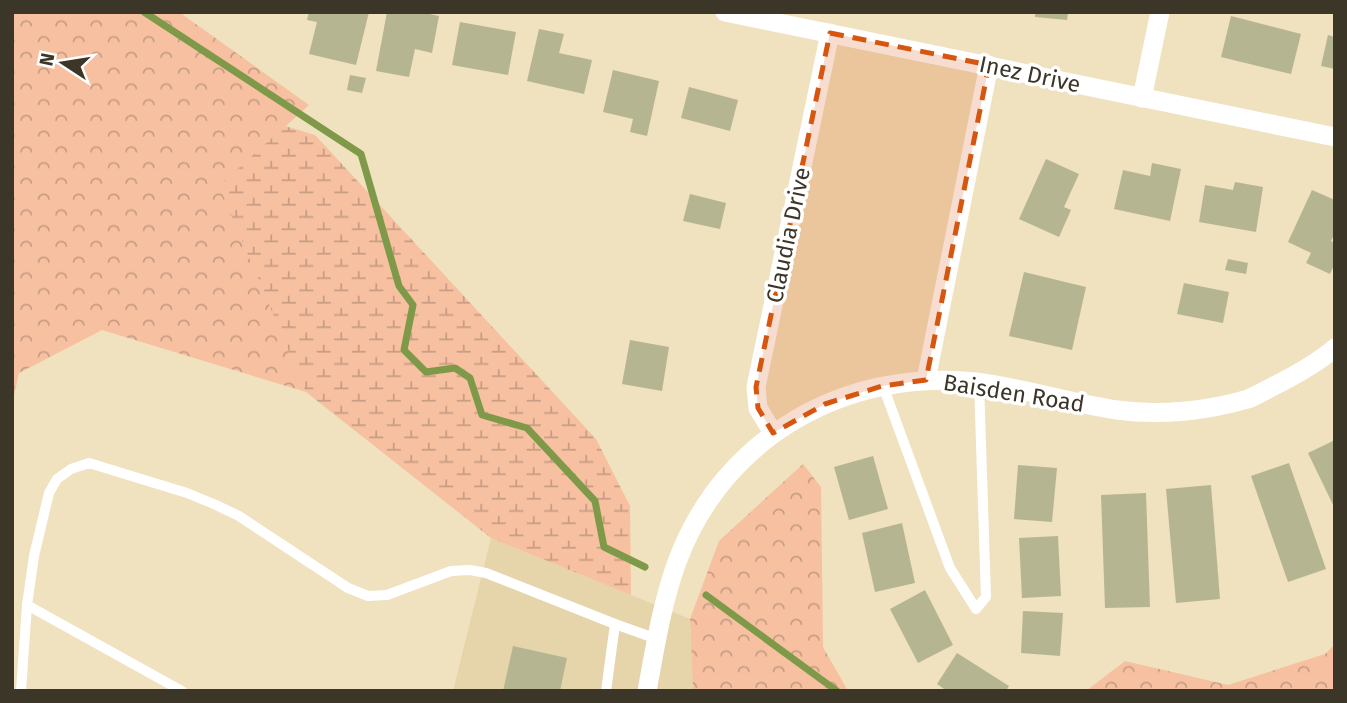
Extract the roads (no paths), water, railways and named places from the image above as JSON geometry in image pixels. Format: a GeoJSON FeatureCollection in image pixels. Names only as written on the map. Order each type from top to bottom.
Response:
{"type":"FeatureCollection","features":[{"type":"Feature","properties":{"kind":"street"},"geometry":{"type":"LineString","coordinates":[[1142,98],[1160,12]]}},
{"type":"Feature","properties":{"kind":"street","name":"Inez Drive"},"geometry":{"type":"LineString","coordinates":[[730,13],[1335,137]]}},
{"type":"Feature","properties":{"kind":"street","name":"Claudia Drive"},"geometry":{"type":"LineString","coordinates":[[773,433],[758,408],[756,387],[830,33]]}},
{"type":"Feature","properties":{"kind":"street"},"geometry":{"type":"LineString","coordinates":[[926,380],[989,65]]}},
{"type":"Feature","properties":{"kind":"street","name":"Baisden Road"},"geometry":{"type":"LineString","coordinates":[[647,691],[667,596],[677,561],[691,529],[709,499],[733,469],[773,433],[802,415],[825,404],[883,386],[926,380],[979,383],[1119,410],[1172,412],[1214,407],[1250,398],[1296,375],[1335,348]]}},
{"type":"Feature","properties":{"kind":"lane"},"geometry":{"type":"LineString","coordinates":[[883,386],[950,568],[976,609],[986,597],[979,383]]}},
{"type":"Feature","properties":{"kind":"lane"},"geometry":{"type":"LineString","coordinates":[[21,691],[27,605],[34,556],[49,493],[58,479],[71,468],[89,463],[216,505],[239,516],[348,588],[368,596],[387,595],[451,570],[470,570],[486,573],[657,639]]}},
{"type":"Feature","properties":{"kind":"lane"},"geometry":{"type":"LineString","coordinates":[[27,605],[182,691]]}},
{"type":"Feature","properties":{"kind":"lane"},"geometry":{"type":"LineString","coordinates":[[606,691],[615,624]]}},
{"type":"Feature","properties":{"kind":"waterway"},"geometry":{"type":"LineString","coordinates":[[144,12],[361,154],[399,286],[413,305],[404,350],[426,372],[455,368],[470,378],[482,415],[527,428],[595,501],[604,547],[645,567]]}},
{"type":"Feature","properties":{"kind":"waterway"},"geometry":{"type":"LineString","coordinates":[[706,595],[837,691]]}}]}
